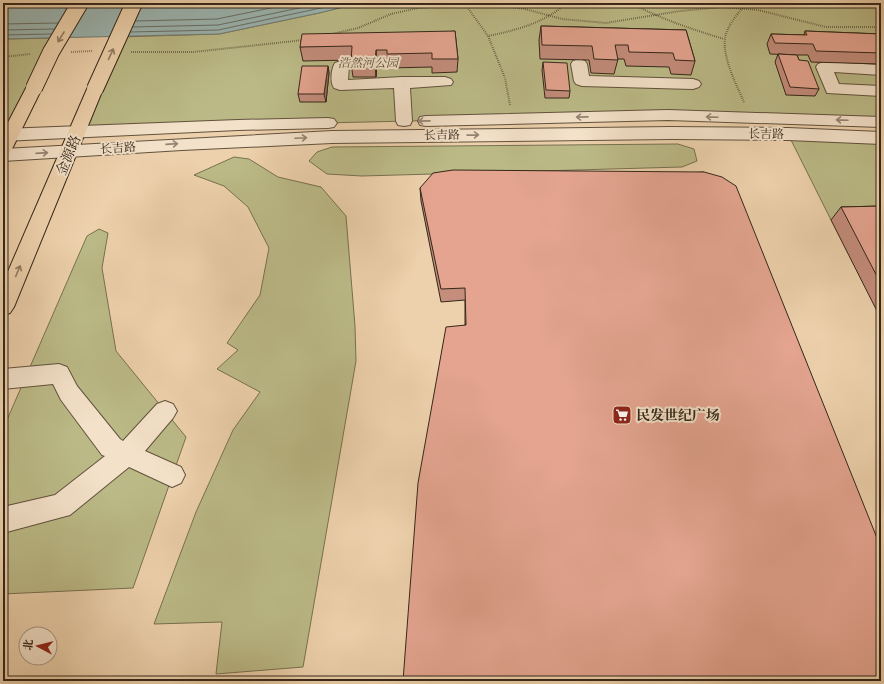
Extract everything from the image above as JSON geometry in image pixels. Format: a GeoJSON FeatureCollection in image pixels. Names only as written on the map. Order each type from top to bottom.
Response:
{"type":"FeatureCollection","features":[{"type":"Feature","properties":{"kind":"main road"},"geometry":{"type":"LineString","coordinates":[[6,140],[34,88],[51,52],[80,3]]}},
{"type":"Feature","properties":{"kind":"main road","name":"金源路"},"geometry":{"type":"LineString","coordinates":[[3,307],[95,89],[134,3]]}},
{"type":"Feature","properties":{"kind":"street"},"geometry":{"type":"LineString","coordinates":[[579,64],[582,81],[650,99],[693,84]]}},
{"type":"Feature","properties":{"kind":"street"},"geometry":{"type":"LineString","coordinates":[[341,66],[340,85],[402,82],[444,82]]}},
{"type":"Feature","properties":{"kind":"street"},"geometry":{"type":"LineString","coordinates":[[881,70],[824,67],[833,89],[874,90],[881,119]]}},
{"type":"Feature","properties":{"kind":"street"},"geometry":{"type":"LineString","coordinates":[[402,82],[404,121]]}},
{"type":"Feature","properties":{"kind":"street","name":"长吉路"},"geometry":{"type":"LineString","coordinates":[[6,140],[77,132],[238,124],[512,119],[650,99],[750,118],[881,122]]}},
{"type":"Feature","properties":{"kind":"street","name":"长吉路"},"geometry":{"type":"LineString","coordinates":[[3,155],[332,137],[671,133],[788,134],[881,138]]}},
{"type":"Feature","properties":{"kind":"street"},"geometry":{"type":"LineString","coordinates":[[3,379],[59,374],[69,393],[111,446],[172,476]]}},
{"type":"Feature","properties":{"kind":"street"},"geometry":{"type":"LineString","coordinates":[[3,520],[61,506],[127,454],[165,411]]}},
{"type":"Feature","properties":{"kind":"path"},"geometry":{"type":"LineString","coordinates":[[328,35],[358,28],[391,14],[418,8],[478,3],[525,9],[562,19],[606,23],[722,7],[758,10],[826,27],[881,27]]}},
{"type":"Feature","properties":{"kind":"path"},"geometry":{"type":"LineString","coordinates":[[488,36],[531,26],[549,16],[567,3]]}},
{"type":"Feature","properties":{"kind":"path"},"geometry":{"type":"LineString","coordinates":[[631,3],[655,16],[681,26],[724,39]]}},
{"type":"Feature","properties":{"kind":"path"},"geometry":{"type":"LineString","coordinates":[[747,3],[733,21],[724,39],[730,66],[750,118]]}},
{"type":"Feature","properties":{"kind":"path"},"geometry":{"type":"LineString","coordinates":[[464,4],[488,36],[501,66],[509,92],[512,119]]}},
{"type":"Feature","properties":{"kind":"path"},"geometry":{"type":"LineString","coordinates":[[3,57],[51,52],[193,52],[305,40]]}},
{"type":"Feature","properties":{"kind":"green space","name":"浩然河公园"},"geometry":{"type":"Polygon","coordinates":[[[360,3],[881,3],[881,122],[668,115],[238,125],[77,132],[118,37],[219,34],[360,3]]]}},
{"type":"Feature","properties":{"kind":"green space"},"geometry":{"type":"Polygon","coordinates":[[[60,38],[3,135],[3,39],[60,38]]]}},
{"type":"Feature","properties":{"kind":"green space"},"geometry":{"type":"Polygon","coordinates":[[[788,134],[881,138],[881,219],[831,220],[788,134]]]}},
{"type":"Feature","properties":{"kind":"green space"},"geometry":{"type":"Polygon","coordinates":[[[678,144],[694,149],[697,161],[682,167],[362,176],[327,174],[309,161],[317,152],[332,147],[678,144]]]}},
{"type":"Feature","properties":{"kind":"green space"},"geometry":{"type":"Polygon","coordinates":[[[234,157],[249,159],[278,177],[321,187],[346,216],[355,326],[356,361],[303,667],[216,674],[222,622],[154,624],[196,512],[233,430],[260,392],[217,369],[238,350],[227,343],[260,295],[269,248],[248,207],[224,186],[194,175],[234,157]]]}},
{"type":"Feature","properties":{"kind":"green space"},"geometry":{"type":"Polygon","coordinates":[[[99,229],[108,233],[102,268],[116,351],[186,437],[133,588],[3,594],[3,429],[87,236],[99,229]]]}},
{"type":"Feature","properties":{"kind":"water"},"geometry":{"type":"Polygon","coordinates":[[[3,3],[360,3],[219,34],[3,39],[3,3]]]}},
{"type":"Feature","properties":{"kind":"building"},"geometry":{"type":"Polygon","coordinates":[[[541,26],[686,30],[695,61],[675,60],[673,53],[629,52],[628,45],[615,45],[618,60],[594,59],[592,46],[542,45],[541,26]]]}},
{"type":"Feature","properties":{"kind":"building"},"geometry":{"type":"Polygon","coordinates":[[[455,31],[458,59],[432,59],[432,53],[387,54],[387,50],[376,50],[375,63],[351,63],[352,46],[300,47],[302,34],[455,31]]]}},
{"type":"Feature","properties":{"kind":"building"},"geometry":{"type":"Polygon","coordinates":[[[805,31],[881,34],[881,53],[816,51],[813,44],[775,43],[771,34],[807,35],[805,31]]]}},
{"type":"Feature","properties":{"kind":"building"},"geometry":{"type":"Polygon","coordinates":[[[778,54],[797,55],[799,60],[808,61],[819,89],[790,87],[778,54]]]}},
{"type":"Feature","properties":{"kind":"building"},"geometry":{"type":"Polygon","coordinates":[[[543,62],[567,63],[570,91],[546,90],[543,62]]]}},
{"type":"Feature","properties":{"kind":"building"},"geometry":{"type":"Polygon","coordinates":[[[302,66],[328,66],[324,94],[298,94],[302,66]]]}},
{"type":"Feature","properties":{"kind":"building","name":"民发世纪广场"},"geometry":{"type":"Polygon","coordinates":[[[453,170],[704,172],[722,177],[736,186],[881,548],[881,681],[403,681],[418,483],[446,327],[466,325],[465,288],[441,289],[420,188],[433,173],[453,170]]]}},
{"type":"Feature","properties":{"kind":"building"},"geometry":{"type":"Polygon","coordinates":[[[881,206],[881,284],[841,207],[881,206]]]}},
{"type":"Feature","properties":{"kind":"place","name":"民发世纪广场"},"geometry":{"type":"Point","coordinates":[622,415]}}]}
